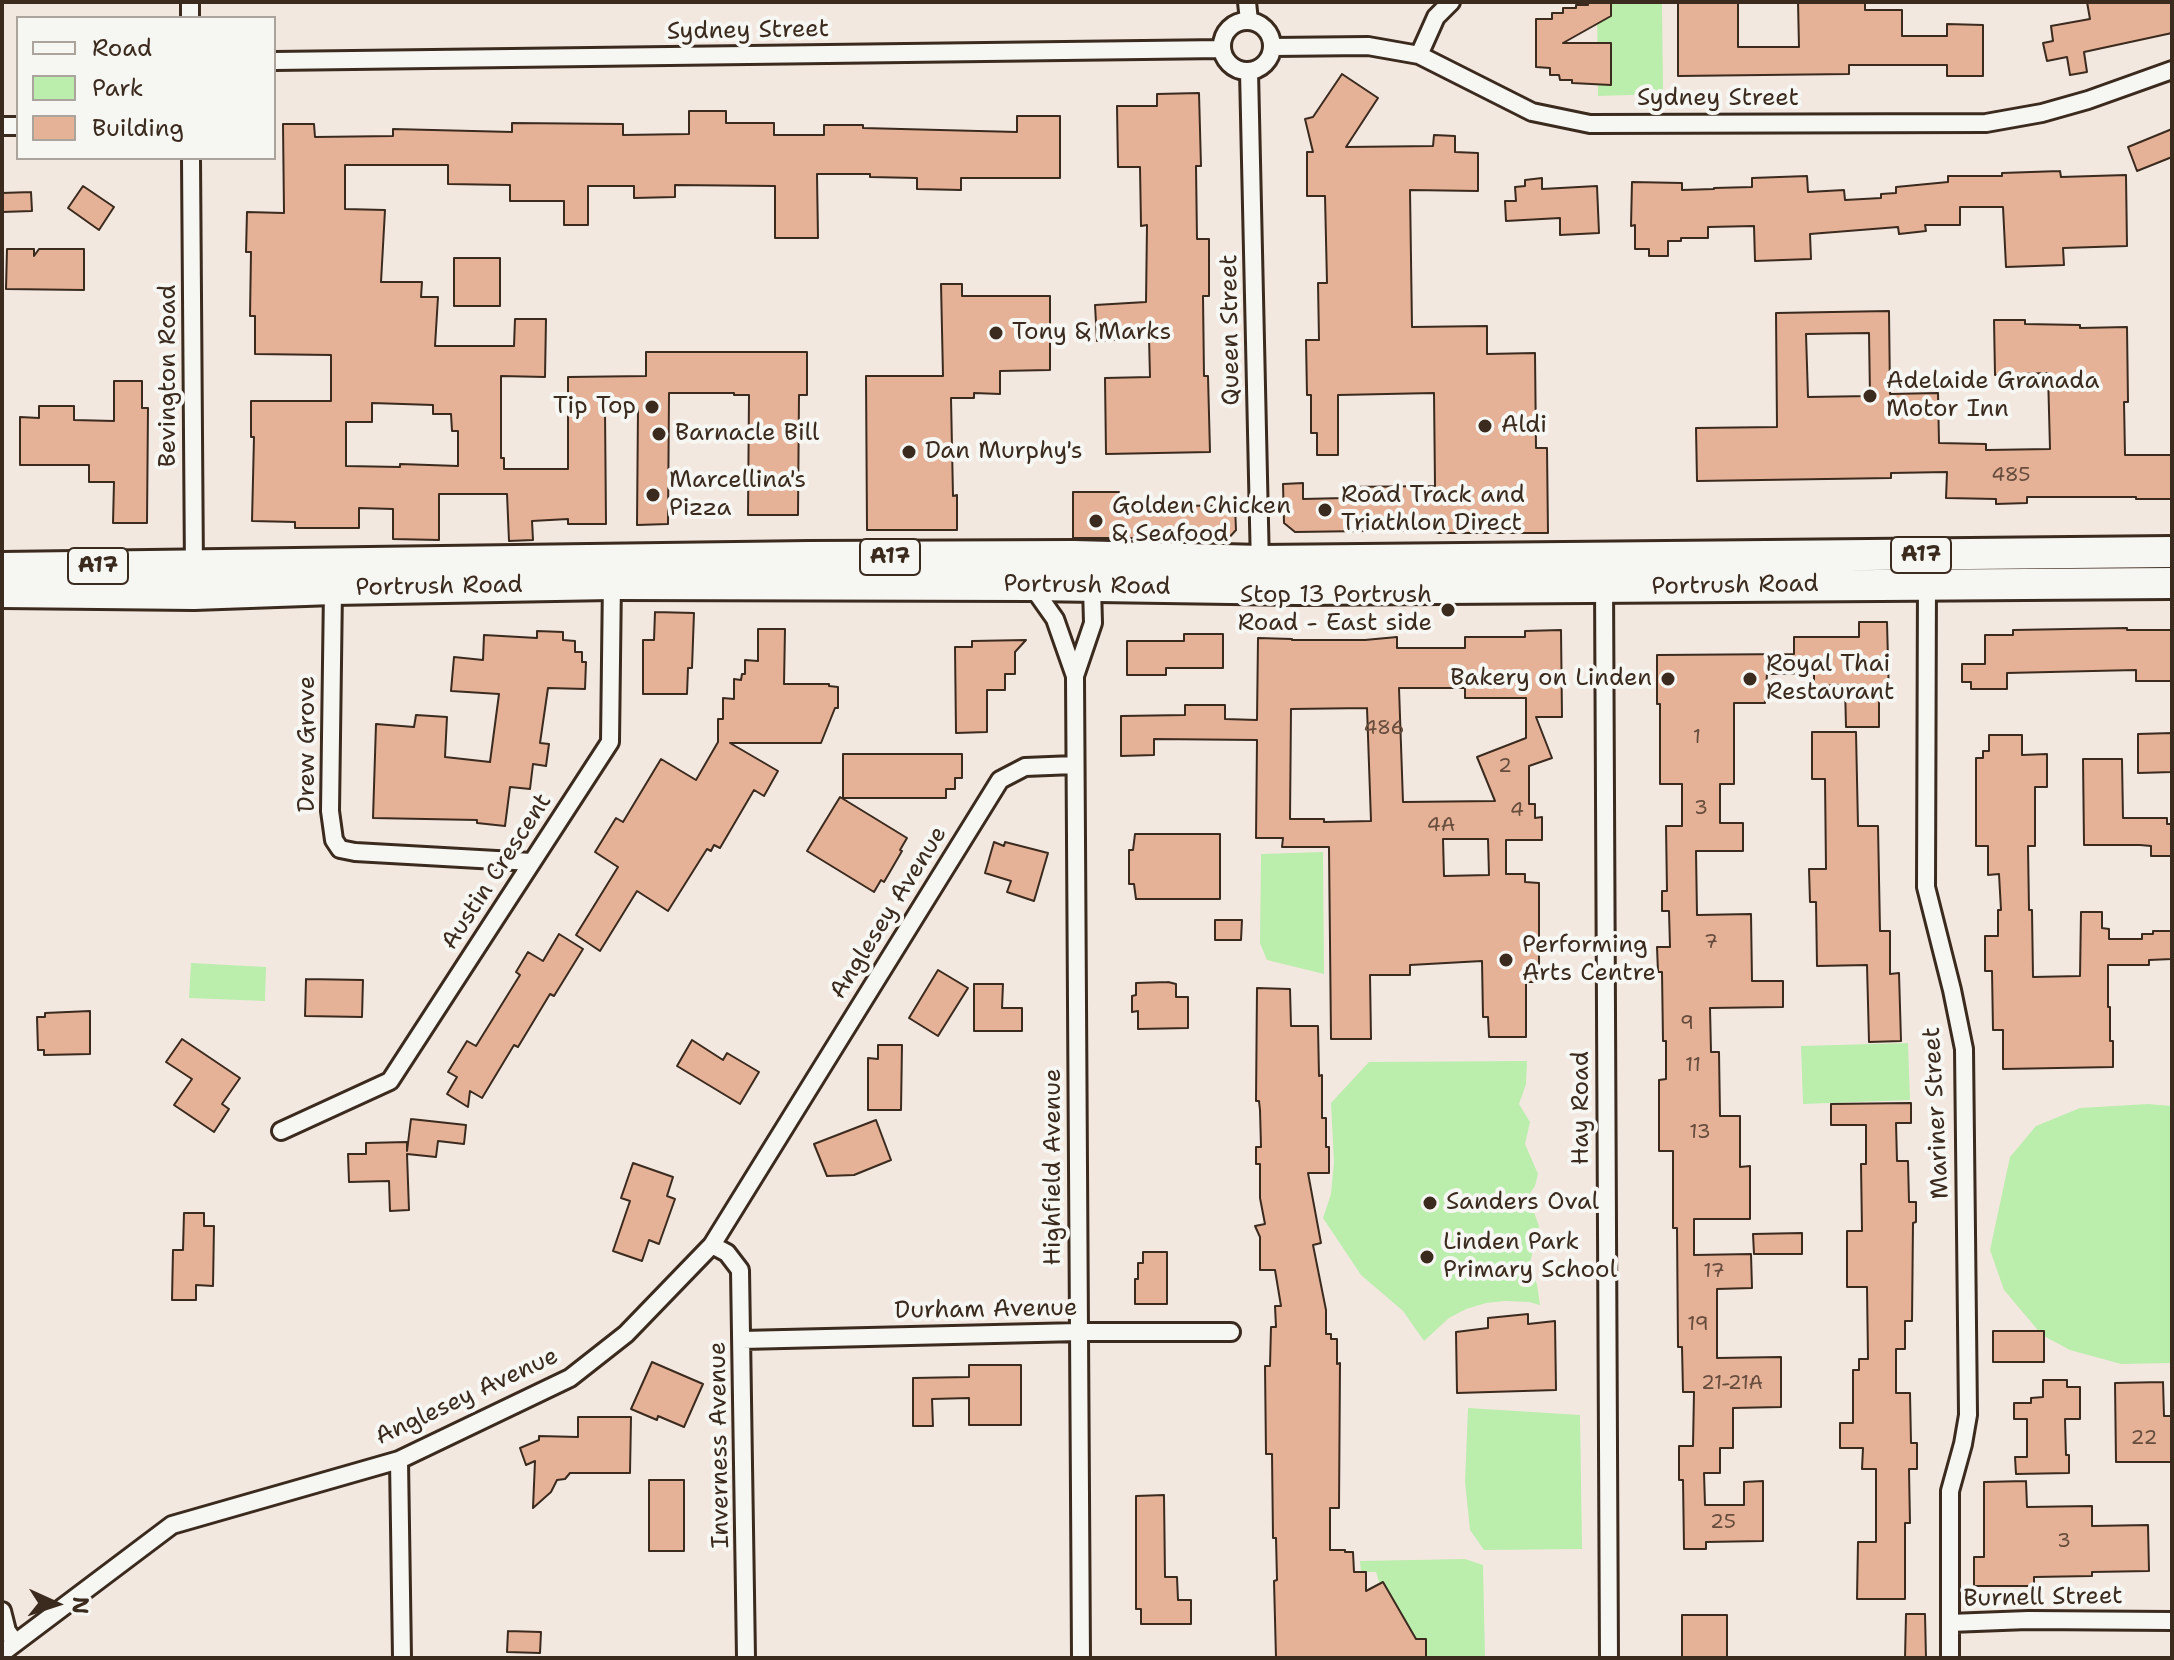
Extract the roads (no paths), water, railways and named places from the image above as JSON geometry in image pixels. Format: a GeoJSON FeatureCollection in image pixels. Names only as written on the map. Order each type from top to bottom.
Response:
{"type":"FeatureCollection","features":[{"type":"Feature","properties":{"kind":"highway","name":"Portrush Road"},"geometry":{"type":"LineString","coordinates":[[1927,570],[2172,552]]}},
{"type":"Feature","properties":{"kind":"highway","name":"Portrush Road"},"geometry":{"type":"LineString","coordinates":[[2,592],[194,580],[612,572],[1074,556],[1260,575]]}},
{"type":"Feature","properties":{"kind":"highway","name":"Portrush Road"},"geometry":{"type":"LineString","coordinates":[[2,568],[333,589],[612,572],[1092,587],[1260,575],[1927,570],[2172,583]]}},
{"type":"Feature","properties":{"kind":"street"},"geometry":{"type":"LineString","coordinates":[[1247,2],[1249,21]]}},
{"type":"Feature","properties":{"kind":"street"},"geometry":{"type":"LineString","coordinates":[[1419,55],[1436,17],[1451,2]]}},
{"type":"Feature","properties":{"kind":"street"},"geometry":{"type":"LineString","coordinates":[[1249,21],[1266,30],[1272,47],[1266,63],[1249,71],[1236,69],[1222,49],[1226,32],[1240,22],[1249,21]]}},
{"type":"Feature","properties":{"kind":"street","name":"Sydney Street"},"geometry":{"type":"LineString","coordinates":[[1272,47],[1368,46],[1419,55],[1532,112],[1590,124],[1986,123],[2042,113],[2088,100],[2172,70]]}},
{"type":"Feature","properties":{"kind":"street","name":"Sydney Street"},"geometry":{"type":"LineString","coordinates":[[276,61],[1222,49]]}},
{"type":"Feature","properties":{"kind":"street","name":"Queen Street"},"geometry":{"type":"LineString","coordinates":[[1249,71],[1260,575]]}},
{"type":"Feature","properties":{"kind":"street","name":"Bevington Road"},"geometry":{"type":"LineString","coordinates":[[191,160],[194,580]]}},
{"type":"Feature","properties":{"kind":"street"},"geometry":{"type":"LineString","coordinates":[[1074,556],[1092,587]]}},
{"type":"Feature","properties":{"kind":"street","name":"Mariner Street"},"geometry":{"type":"LineString","coordinates":[[1927,570],[1926,887],[1964,1049],[1968,1415],[1950,1491],[1950,1623]]}},
{"type":"Feature","properties":{"kind":"street","name":"Austin Crescent"},"geometry":{"type":"LineString","coordinates":[[281,1131],[390,1081],[610,742],[612,572]]}},
{"type":"Feature","properties":{"kind":"street","name":"Hay Road"},"geometry":{"type":"LineString","coordinates":[[1604,573],[1609,1658]]}},
{"type":"Feature","properties":{"kind":"street","name":"Highfield Avenue"},"geometry":{"type":"LineString","coordinates":[[1031,585],[1055,619],[1075,676]]}},
{"type":"Feature","properties":{"kind":"street","name":"Highfield Avenue"},"geometry":{"type":"LineString","coordinates":[[1081,1658],[1074,765],[1075,676],[1093,623],[1092,587]]}},
{"type":"Feature","properties":{"kind":"street","name":"Drew Grove"},"geometry":{"type":"LineString","coordinates":[[333,589],[330,811],[334,840],[340,849],[532,862]]}},
{"type":"Feature","properties":{"kind":"street","name":"Anglesey Avenue"},"geometry":{"type":"LineString","coordinates":[[9,1648],[172,1525],[399,1460],[570,1378],[626,1334],[712,1245],[1000,780],[1025,767],[1074,765]]}},
{"type":"Feature","properties":{"kind":"street","name":"Inverness Avenue"},"geometry":{"type":"LineString","coordinates":[[712,1245],[727,1253],[740,1270],[746,1658]]}},
{"type":"Feature","properties":{"kind":"street","name":"Durham Avenue"},"geometry":{"type":"LineString","coordinates":[[742,1340],[1079,1332],[1231,1332]]}},
{"type":"Feature","properties":{"kind":"street"},"geometry":{"type":"LineString","coordinates":[[399,1460],[402,1658]]}},
{"type":"Feature","properties":{"kind":"street"},"geometry":{"type":"LineString","coordinates":[[2,1611],[9,1648]]}},
{"type":"Feature","properties":{"kind":"street","name":"Burnell Street"},"geometry":{"type":"LineString","coordinates":[[1950,1658],[1950,1623],[2172,1621]]}},
{"type":"Feature","properties":{"kind":"place","name":"Tony & Marks"},"geometry":{"type":"Point","coordinates":[996,333]}},
{"type":"Feature","properties":{"kind":"place","name":"Adelaide Granada Motor Inn"},"geometry":{"type":"Point","coordinates":[1870,396]}},
{"type":"Feature","properties":{"kind":"place","name":"Tip Top"},"geometry":{"type":"Point","coordinates":[652,407]}},
{"type":"Feature","properties":{"kind":"place","name":"Aldi"},"geometry":{"type":"Point","coordinates":[1485,426]}},
{"type":"Feature","properties":{"kind":"place","name":"Barnacle Bill"},"geometry":{"type":"Point","coordinates":[659,434]}},
{"type":"Feature","properties":{"kind":"place","name":"Dan Murphy's"},"geometry":{"type":"Point","coordinates":[909,452]}},
{"type":"Feature","properties":{"kind":"place","name":"Marcellina's Pizza"},"geometry":{"type":"Point","coordinates":[653,495]}},
{"type":"Feature","properties":{"kind":"place","name":"Road Track and Triathlon Direct"},"geometry":{"type":"Point","coordinates":[1325,510]}},
{"type":"Feature","properties":{"kind":"place","name":"Golden Chicken & Seafood"},"geometry":{"type":"Point","coordinates":[1096,521]}},
{"type":"Feature","properties":{"kind":"place","name":"Stop 13 Portrush Road - East side"},"geometry":{"type":"Point","coordinates":[1448,610]}},
{"type":"Feature","properties":{"kind":"place","name":"Bakery on Linden"},"geometry":{"type":"Point","coordinates":[1668,679]}},
{"type":"Feature","properties":{"kind":"place","name":"Royal Thai Restaurant"},"geometry":{"type":"Point","coordinates":[1750,679]}},
{"type":"Feature","properties":{"kind":"place","name":"Performing Arts Centre"},"geometry":{"type":"Point","coordinates":[1506,960]}},
{"type":"Feature","properties":{"kind":"place","name":"Sanders Oval"},"geometry":{"type":"Point","coordinates":[1430,1203]}},
{"type":"Feature","properties":{"kind":"place","name":"Linden Park Primary School"},"geometry":{"type":"Point","coordinates":[1427,1257]}}]}
